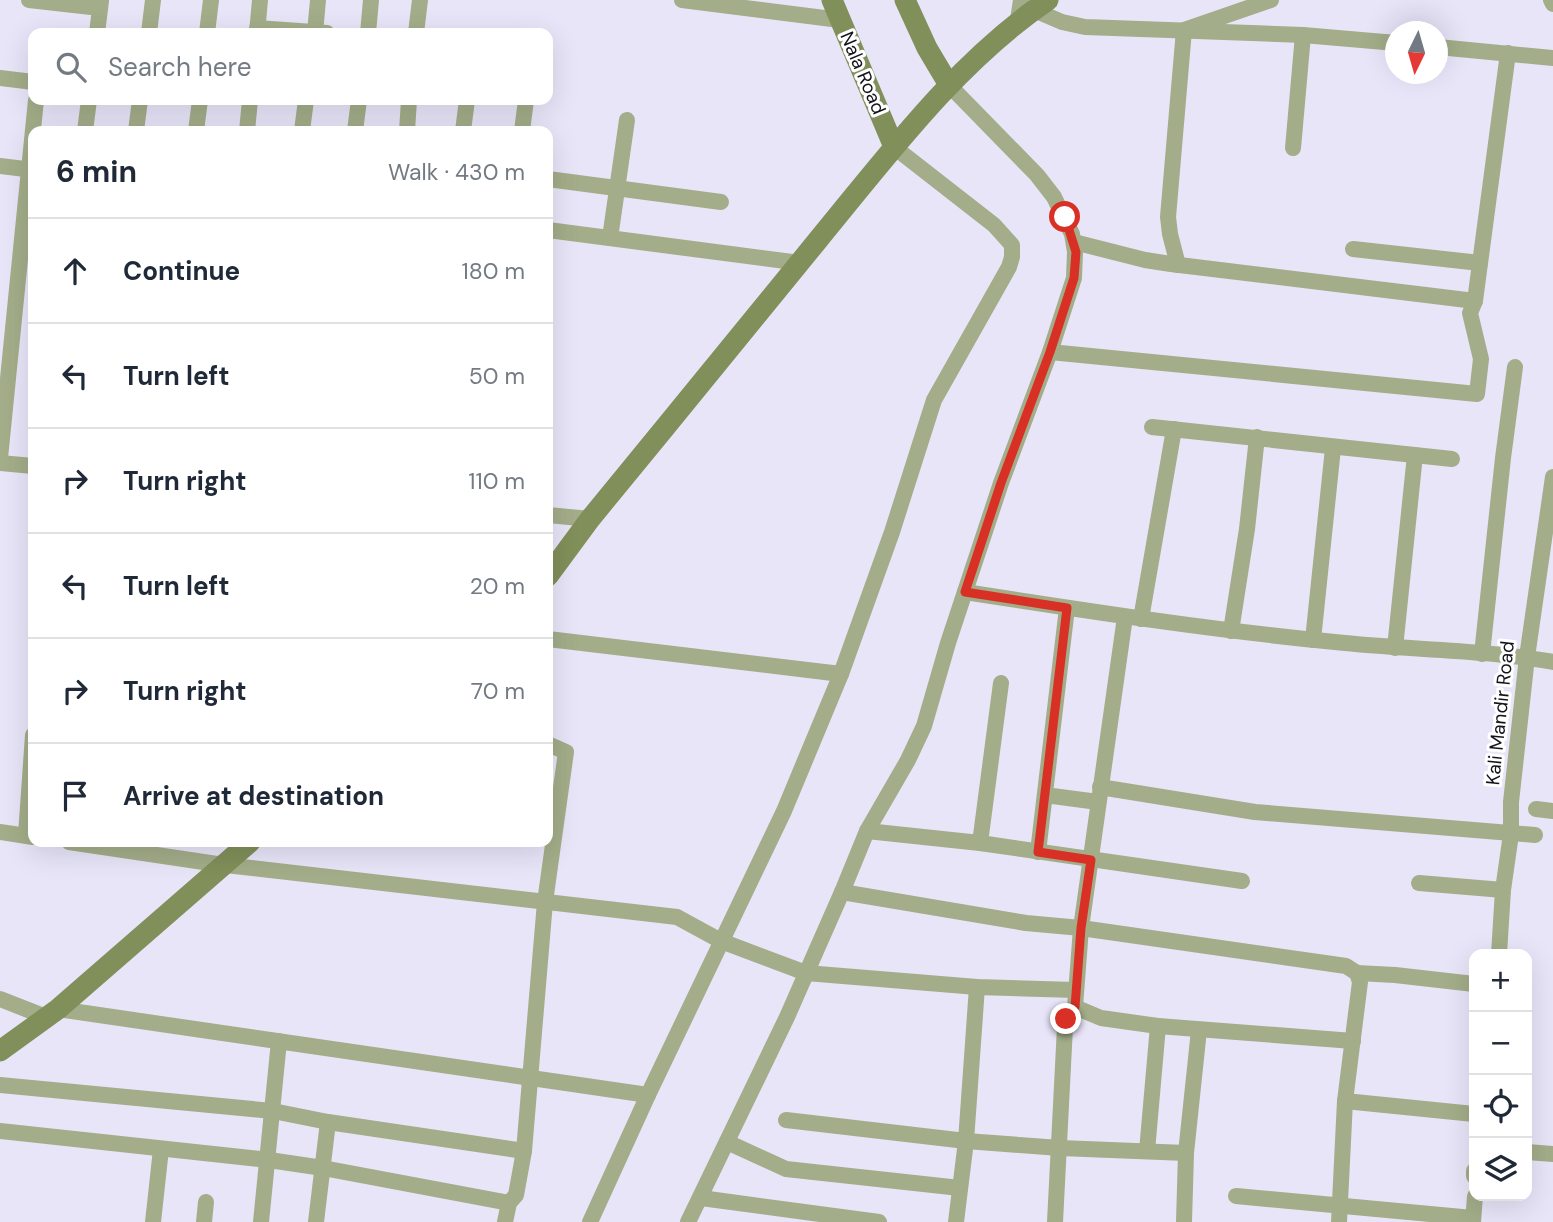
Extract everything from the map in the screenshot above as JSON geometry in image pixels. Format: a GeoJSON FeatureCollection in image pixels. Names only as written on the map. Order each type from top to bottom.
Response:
{"type":"FeatureCollection","features":[{"type":"Feature","properties":{"kind":"street"},"geometry":{"type":"LineString","coordinates":[[29,0],[101,4],[98,28]]}},
{"type":"Feature","properties":{"kind":"street"},"geometry":{"type":"LineString","coordinates":[[150,28],[153,0]]}},
{"type":"Feature","properties":{"kind":"street"},"geometry":{"type":"LineString","coordinates":[[208,28],[211,0]]}},
{"type":"Feature","properties":{"kind":"street"},"geometry":{"type":"LineString","coordinates":[[257,28],[260,0]]}},
{"type":"Feature","properties":{"kind":"street"},"geometry":{"type":"LineString","coordinates":[[318,0],[319,28]]}},
{"type":"Feature","properties":{"kind":"street"},"geometry":{"type":"LineString","coordinates":[[368,28],[371,0]]}},
{"type":"Feature","properties":{"kind":"street"},"geometry":{"type":"LineString","coordinates":[[417,28],[420,0]]}},
{"type":"Feature","properties":{"kind":"street"},"geometry":{"type":"LineString","coordinates":[[682,0],[840,20]]}},
{"type":"Feature","properties":{"kind":"street","name":"Nala Road"},"geometry":{"type":"LineString","coordinates":[[832,0],[899,141]]}},
{"type":"Feature","properties":{"kind":"street"},"geometry":{"type":"LineString","coordinates":[[688,1222],[806,973],[867,831],[908,760],[924,726],[1001,483],[1050,352],[1074,278],[1076,252],[1065,217],[1037,175],[946,89],[905,0]]}},
{"type":"Feature","properties":{"kind":"street"},"geometry":{"type":"LineString","coordinates":[[1184,30],[1271,0]]}},
{"type":"Feature","properties":{"kind":"street"},"geometry":{"type":"LineString","coordinates":[[553,569],[590,519],[899,141],[946,89],[1030,7],[1062,22],[1085,27],[1303,35],[1385,42]]}},
{"type":"Feature","properties":{"kind":"street"},"geometry":{"type":"LineString","coordinates":[[1178,265],[1168,217],[1184,30]]}},
{"type":"Feature","properties":{"kind":"street"},"geometry":{"type":"LineString","coordinates":[[1293,148],[1303,35]]}},
{"type":"Feature","properties":{"kind":"street"},"geometry":{"type":"LineString","coordinates":[[1448,48],[1553,58]]}},
{"type":"Feature","properties":{"kind":"street"},"geometry":{"type":"LineString","coordinates":[[1050,352],[1477,394],[1481,359],[1470,313],[1475,301],[1508,53]]}},
{"type":"Feature","properties":{"kind":"street"},"geometry":{"type":"LineString","coordinates":[[0,78],[28,81]]}},
{"type":"Feature","properties":{"kind":"street"},"geometry":{"type":"LineString","coordinates":[[34,126],[36,105]]}},
{"type":"Feature","properties":{"kind":"street"},"geometry":{"type":"LineString","coordinates":[[86,126],[88,105]]}},
{"type":"Feature","properties":{"kind":"street"},"geometry":{"type":"LineString","coordinates":[[137,126],[139,105]]}},
{"type":"Feature","properties":{"kind":"street"},"geometry":{"type":"LineString","coordinates":[[197,126],[199,105]]}},
{"type":"Feature","properties":{"kind":"street"},"geometry":{"type":"LineString","coordinates":[[247,126],[250,105]]}},
{"type":"Feature","properties":{"kind":"street"},"geometry":{"type":"LineString","coordinates":[[303,126],[305,105]]}},
{"type":"Feature","properties":{"kind":"street"},"geometry":{"type":"LineString","coordinates":[[356,126],[358,105]]}},
{"type":"Feature","properties":{"kind":"street"},"geometry":{"type":"LineString","coordinates":[[407,126],[409,105]]}},
{"type":"Feature","properties":{"kind":"street"},"geometry":{"type":"LineString","coordinates":[[464,126],[466,105]]}},
{"type":"Feature","properties":{"kind":"street"},"geometry":{"type":"LineString","coordinates":[[523,126],[525,105]]}},
{"type":"Feature","properties":{"kind":"street"},"geometry":{"type":"LineString","coordinates":[[610,238],[627,120]]}},
{"type":"Feature","properties":{"kind":"street"},"geometry":{"type":"LineString","coordinates":[[590,1222],[784,811],[841,674],[892,532],[934,400],[1009,267],[1012,257],[1012,245],[994,225],[899,141]]}},
{"type":"Feature","properties":{"kind":"street"},"geometry":{"type":"LineString","coordinates":[[0,166],[28,169]]}},
{"type":"Feature","properties":{"kind":"street"},"geometry":{"type":"LineString","coordinates":[[553,180],[721,202]]}},
{"type":"Feature","properties":{"kind":"street"},"geometry":{"type":"LineString","coordinates":[[28,197],[0,460],[28,465]]}},
{"type":"Feature","properties":{"kind":"street"},"geometry":{"type":"LineString","coordinates":[[553,231],[800,263]]}},
{"type":"Feature","properties":{"kind":"street"},"geometry":{"type":"LineString","coordinates":[[1074,242],[1145,260],[1178,265],[1475,301]]}},
{"type":"Feature","properties":{"kind":"street"},"geometry":{"type":"LineString","coordinates":[[1353,250],[1480,263]]}},
{"type":"Feature","properties":{"kind":"street"},"geometry":{"type":"LineString","coordinates":[[1482,654],[1515,367]]}},
{"type":"Feature","properties":{"kind":"street"},"geometry":{"type":"LineString","coordinates":[[1152,427],[1257,436],[1333,448],[1452,459]]}},
{"type":"Feature","properties":{"kind":"street"},"geometry":{"type":"LineString","coordinates":[[1055,1222],[1065,1027],[1075,999],[1081,928],[1099,794],[1133,618],[1174,429]]}},
{"type":"Feature","properties":{"kind":"street"},"geometry":{"type":"LineString","coordinates":[[1231,631],[1247,529],[1257,436]]}},
{"type":"Feature","properties":{"kind":"street"},"geometry":{"type":"LineString","coordinates":[[1313,640],[1333,448]]}},
{"type":"Feature","properties":{"kind":"street"},"geometry":{"type":"LineString","coordinates":[[1395,649],[1415,455]]}},
{"type":"Feature","properties":{"kind":"street","name":"Kali Mandir Road"},"geometry":{"type":"LineString","coordinates":[[1499,949],[1503,890],[1511,834],[1511,802],[1527,657],[1553,477]]}},
{"type":"Feature","properties":{"kind":"street"},"geometry":{"type":"LineString","coordinates":[[553,515],[590,519]]}},
{"type":"Feature","properties":{"kind":"street"},"geometry":{"type":"LineString","coordinates":[[965,592],[1231,631],[1395,649],[1527,657],[1553,662]]}},
{"type":"Feature","properties":{"kind":"street"},"geometry":{"type":"LineString","coordinates":[[1038,852],[1067,608]]}},
{"type":"Feature","properties":{"kind":"street"},"geometry":{"type":"LineString","coordinates":[[553,640],[841,674]]}},
{"type":"Feature","properties":{"kind":"street"},"geometry":{"type":"LineString","coordinates":[[980,843],[1001,683]]}},
{"type":"Feature","properties":{"kind":"street"},"geometry":{"type":"LineString","coordinates":[[553,746],[566,752],[553,845]]}},
{"type":"Feature","properties":{"kind":"street"},"geometry":{"type":"LineString","coordinates":[[1045,794],[1099,794],[1255,812],[1535,835]]}},
{"type":"Feature","properties":{"kind":"street"},"geometry":{"type":"LineString","coordinates":[[1536,809],[1553,811]]}},
{"type":"Feature","properties":{"kind":"street"},"geometry":{"type":"LineString","coordinates":[[867,831],[980,843],[1242,881]]}},
{"type":"Feature","properties":{"kind":"street"},"geometry":{"type":"LineString","coordinates":[[0,832],[28,836]]}},
{"type":"Feature","properties":{"kind":"street"},"geometry":{"type":"LineString","coordinates":[[102,847],[222,865],[677,917],[721,940],[806,973],[1075,999],[1101,1018],[1157,1026],[1353,1041]]}},
{"type":"Feature","properties":{"kind":"street"},"geometry":{"type":"LineString","coordinates":[[0,1051],[52,1013],[244,847]]}},
{"type":"Feature","properties":{"kind":"street"},"geometry":{"type":"LineString","coordinates":[[505,1222],[509,1203],[516,1195],[524,1151],[545,902],[553,847]]}},
{"type":"Feature","properties":{"kind":"street"},"geometry":{"type":"LineString","coordinates":[[1419,883],[1503,890]]}},
{"type":"Feature","properties":{"kind":"street"},"geometry":{"type":"LineString","coordinates":[[842,892],[1026,923],[1081,928],[1326,962],[1346,966],[1357,973],[1469,983]]}},
{"type":"Feature","properties":{"kind":"street"},"geometry":{"type":"LineString","coordinates":[[1339,1222],[1345,1101],[1360,982],[1357,973]]}},
{"type":"Feature","properties":{"kind":"street"},"geometry":{"type":"LineString","coordinates":[[956,1222],[966,1141],[976,988]]}},
{"type":"Feature","properties":{"kind":"street"},"geometry":{"type":"LineString","coordinates":[[0,999],[52,1013],[279,1041],[648,1095]]}},
{"type":"Feature","properties":{"kind":"street"},"geometry":{"type":"LineString","coordinates":[[1147,1151],[1157,1026]]}},
{"type":"Feature","properties":{"kind":"street"},"geometry":{"type":"LineString","coordinates":[[1184,1222],[1186,1153],[1199,1030]]}},
{"type":"Feature","properties":{"kind":"street"},"geometry":{"type":"LineString","coordinates":[[261,1222],[279,1041]]}},
{"type":"Feature","properties":{"kind":"street"},"geometry":{"type":"LineString","coordinates":[[0,1085],[273,1111],[328,1122],[524,1151]]}},
{"type":"Feature","properties":{"kind":"street"},"geometry":{"type":"LineString","coordinates":[[1345,1101],[1469,1113]]}},
{"type":"Feature","properties":{"kind":"street"},"geometry":{"type":"LineString","coordinates":[[786,1120],[966,1141],[1186,1153]]}},
{"type":"Feature","properties":{"kind":"street"},"geometry":{"type":"LineString","coordinates":[[316,1222],[328,1122]]}},
{"type":"Feature","properties":{"kind":"street"},"geometry":{"type":"LineString","coordinates":[[0,1131],[269,1160],[509,1203]]}},
{"type":"Feature","properties":{"kind":"street"},"geometry":{"type":"LineString","coordinates":[[727,1142],[786,1170],[960,1188]]}},
{"type":"Feature","properties":{"kind":"street"},"geometry":{"type":"LineString","coordinates":[[153,1222],[162,1149]]}},
{"type":"Feature","properties":{"kind":"street"},"geometry":{"type":"LineString","coordinates":[[1532,1152],[1553,1154]]}},
{"type":"Feature","properties":{"kind":"street"},"geometry":{"type":"LineString","coordinates":[[1236,1196],[1473,1220],[1475,1201]]}},
{"type":"Feature","properties":{"kind":"street"},"geometry":{"type":"LineString","coordinates":[[701,1198],[879,1222]]}},
{"type":"Feature","properties":{"kind":"street"},"geometry":{"type":"LineString","coordinates":[[204,1222],[206,1202]]}},
{"type":"Feature","properties":{"kind":"route"},"geometry":{"type":"LineString","coordinates":[[1065,217],[1076,252],[1074,278],[965,592],[1067,608],[1038,852],[1091,860],[1081,928],[1075,1007],[1066,1019]]}}]}
